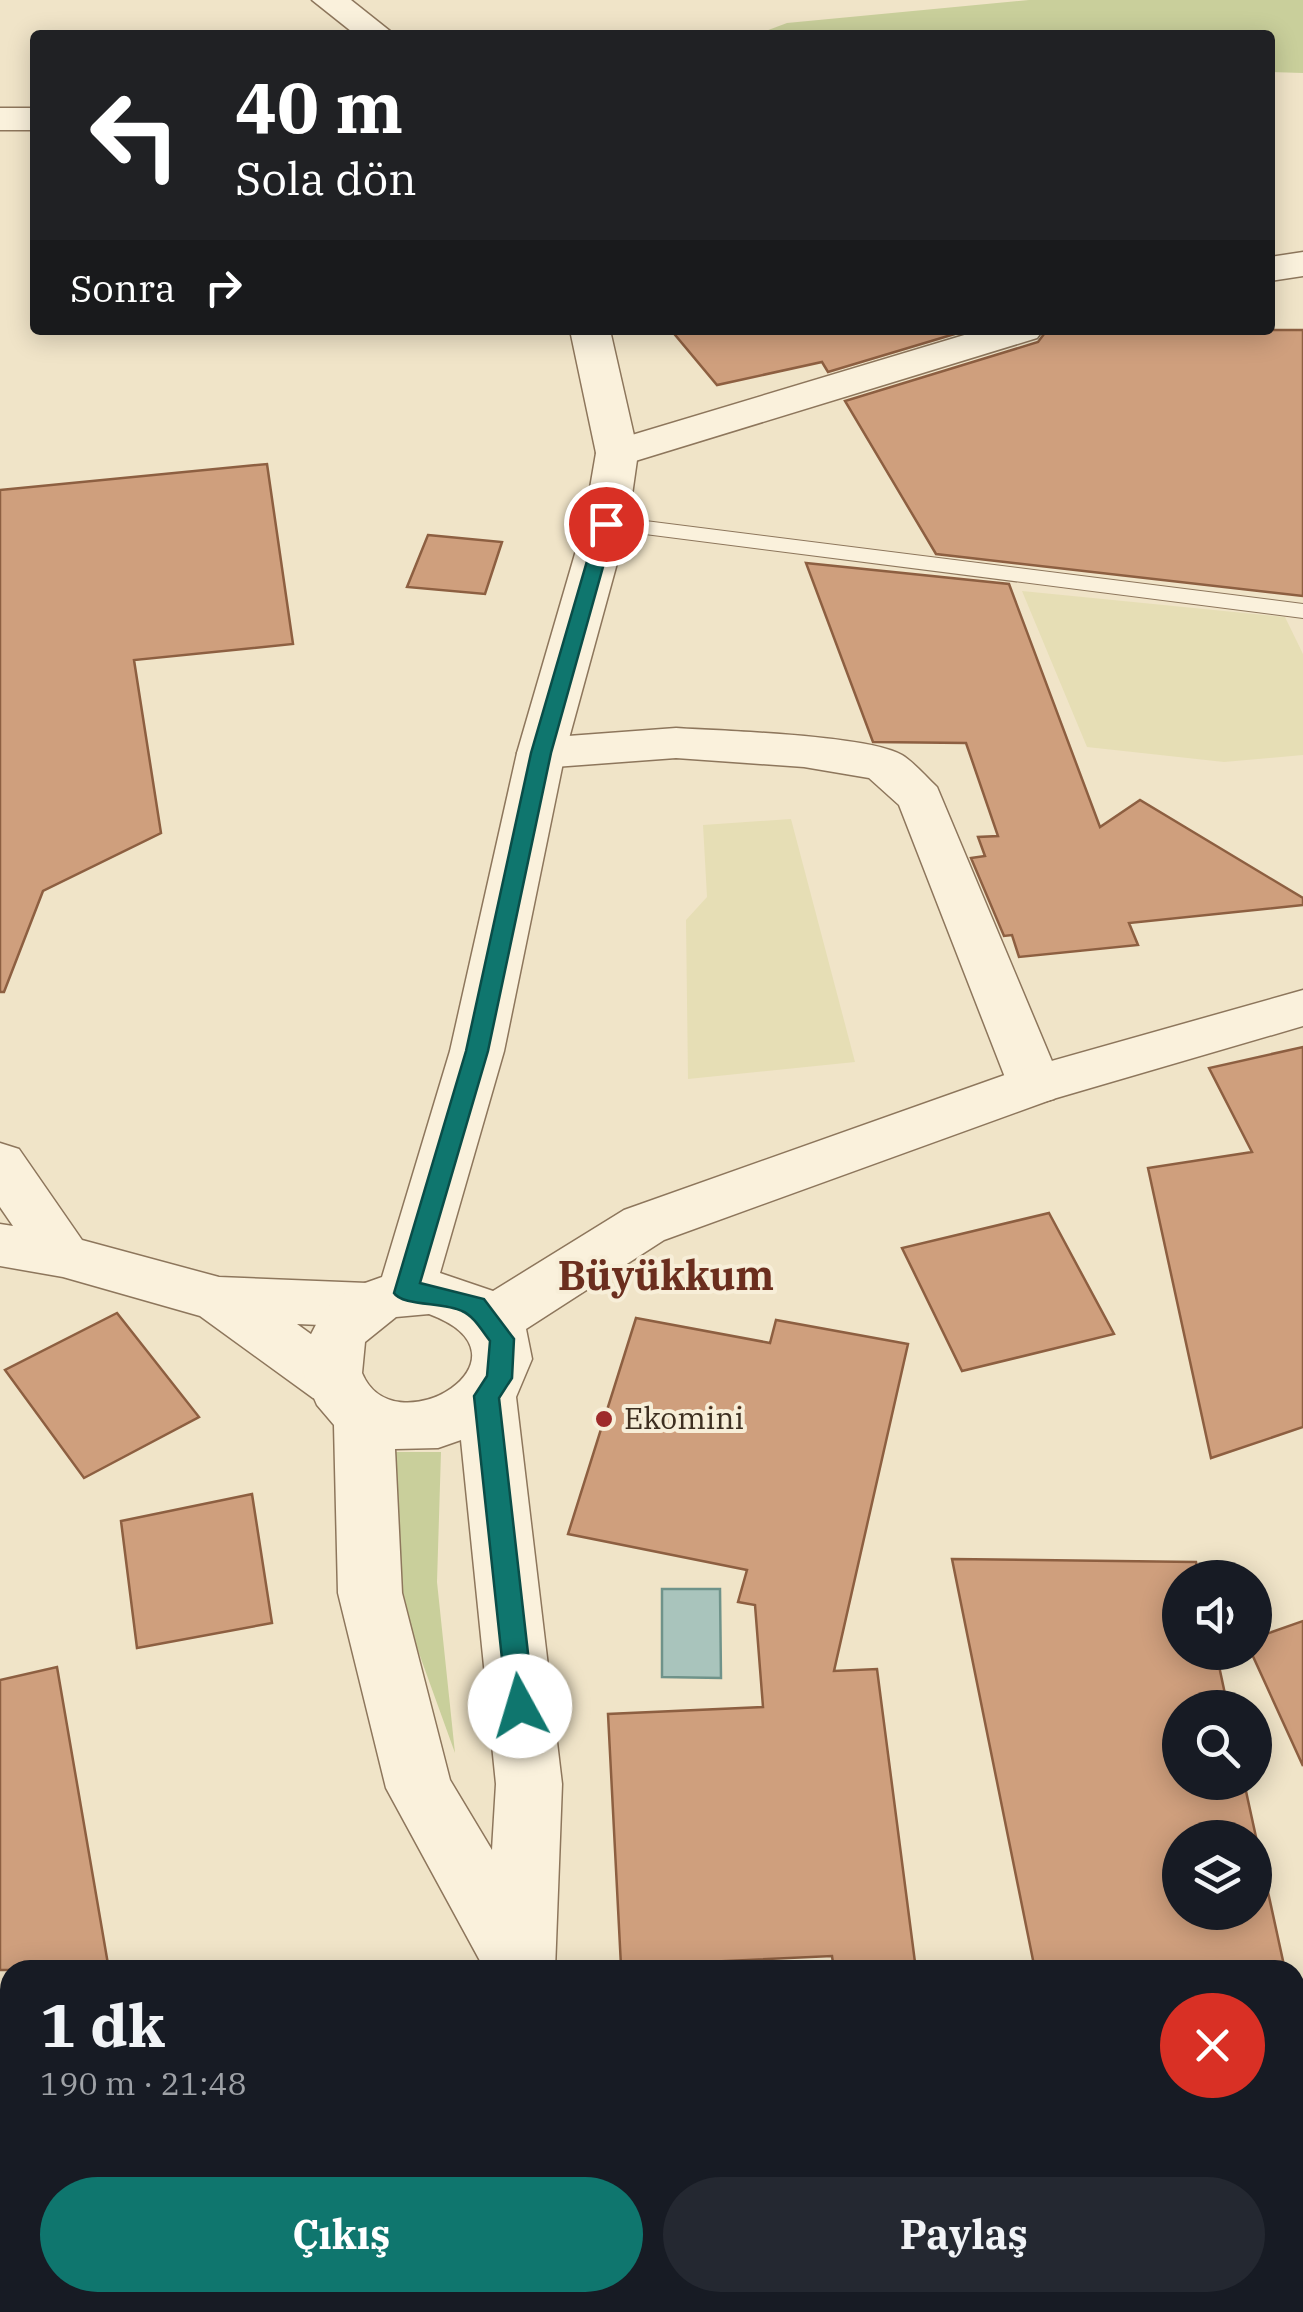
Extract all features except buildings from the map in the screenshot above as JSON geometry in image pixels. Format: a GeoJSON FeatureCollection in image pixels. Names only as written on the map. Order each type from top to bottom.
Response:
{"type":"FeatureCollection","features":[{"type":"Feature","properties":{"kind":"street"},"geometry":{"type":"LineString","coordinates":[[328,0],[371,30]]}},
{"type":"Feature","properties":{"kind":"street"},"geometry":{"type":"LineString","coordinates":[[0,120],[30,119]]}},
{"type":"Feature","properties":{"kind":"street"},"geometry":{"type":"LineString","coordinates":[[1275,268],[1303,264]]}},
{"type":"Feature","properties":{"kind":"street"},"geometry":{"type":"LineString","coordinates":[[517,1960],[419,1788],[370,1593],[349,1398],[330,1362],[334,1342],[352,1317],[387,1299],[477,1051],[541,753],[606,524],[617,453],[591,335]]}},
{"type":"Feature","properties":{"kind":"street"},"geometry":{"type":"LineString","coordinates":[[617,453],[1006,335]]}},
{"type":"Feature","properties":{"kind":"street"},"geometry":{"type":"LineString","coordinates":[[541,753],[676,743],[804,752],[884,765],[920,798],[1034,1084]]}},
{"type":"Feature","properties":{"kind":"street"},"geometry":{"type":"LineString","coordinates":[[492,1321],[644,1225],[1034,1084],[1303,1008]]}},
{"type":"Feature","properties":{"kind":"street"},"geometry":{"type":"LineString","coordinates":[[0,1163],[62,1256]]}},
{"type":"Feature","properties":{"kind":"street"},"geometry":{"type":"LineString","coordinates":[[0,1245],[62,1256],[219,1299],[455,1296],[492,1321],[502,1339],[504,1359],[500,1378],[467,1412],[415,1427],[349,1398],[219,1299]]}},
{"type":"Feature","properties":{"kind":"street"},"geometry":{"type":"LineString","coordinates":[[486,1396],[529,1784],[519,1960]]}},
{"type":"Feature","properties":{"kind":"lane"},"geometry":{"type":"LineString","coordinates":[[606,524],[1303,611]]}},
{"type":"Feature","properties":{"kind":"shaded area"},"geometry":{"type":"Polygon","coordinates":[[[1022,591],[1285,617],[1303,654],[1303,755],[1224,762],[1087,747],[1022,591]]]}},
{"type":"Feature","properties":{"kind":"shaded area"},"geometry":{"type":"Polygon","coordinates":[[[791,819],[855,1062],[688,1079],[686,920],[707,897],[703,825],[791,819]]]}},
{"type":"Feature","properties":{"kind":"green space"},"geometry":{"type":"Polygon","coordinates":[[[1029,0],[1303,0],[1303,73],[1275,72],[1275,30],[768,30],[787,23],[1029,0]]]}},
{"type":"Feature","properties":{"kind":"green space"},"geometry":{"type":"Polygon","coordinates":[[[390,1452],[441,1452],[437,1582],[455,1753],[398,1595],[390,1452]]]}},
{"type":"Feature","properties":{"kind":"water"},"geometry":{"type":"Polygon","coordinates":[[[662,1589],[720,1589],[721,1678],[662,1677],[662,1589]]]}},
{"type":"Feature","properties":{"kind":"place","name":"Ekomini"},"geometry":{"type":"Point","coordinates":[604,1419]}},
{"type":"Feature","properties":{"kind":"district","name":"Büyükkum"},"geometry":{"type":"Point","coordinates":[666,1276]}},
{"type":"Feature","properties":{"kind":"route"},"geometry":{"type":"LineString","coordinates":[[520,1706],[486,1396],[500,1378],[504,1359],[502,1339],[492,1321],[455,1296],[406,1293],[477,1051],[541,753],[606,524]]}}]}
